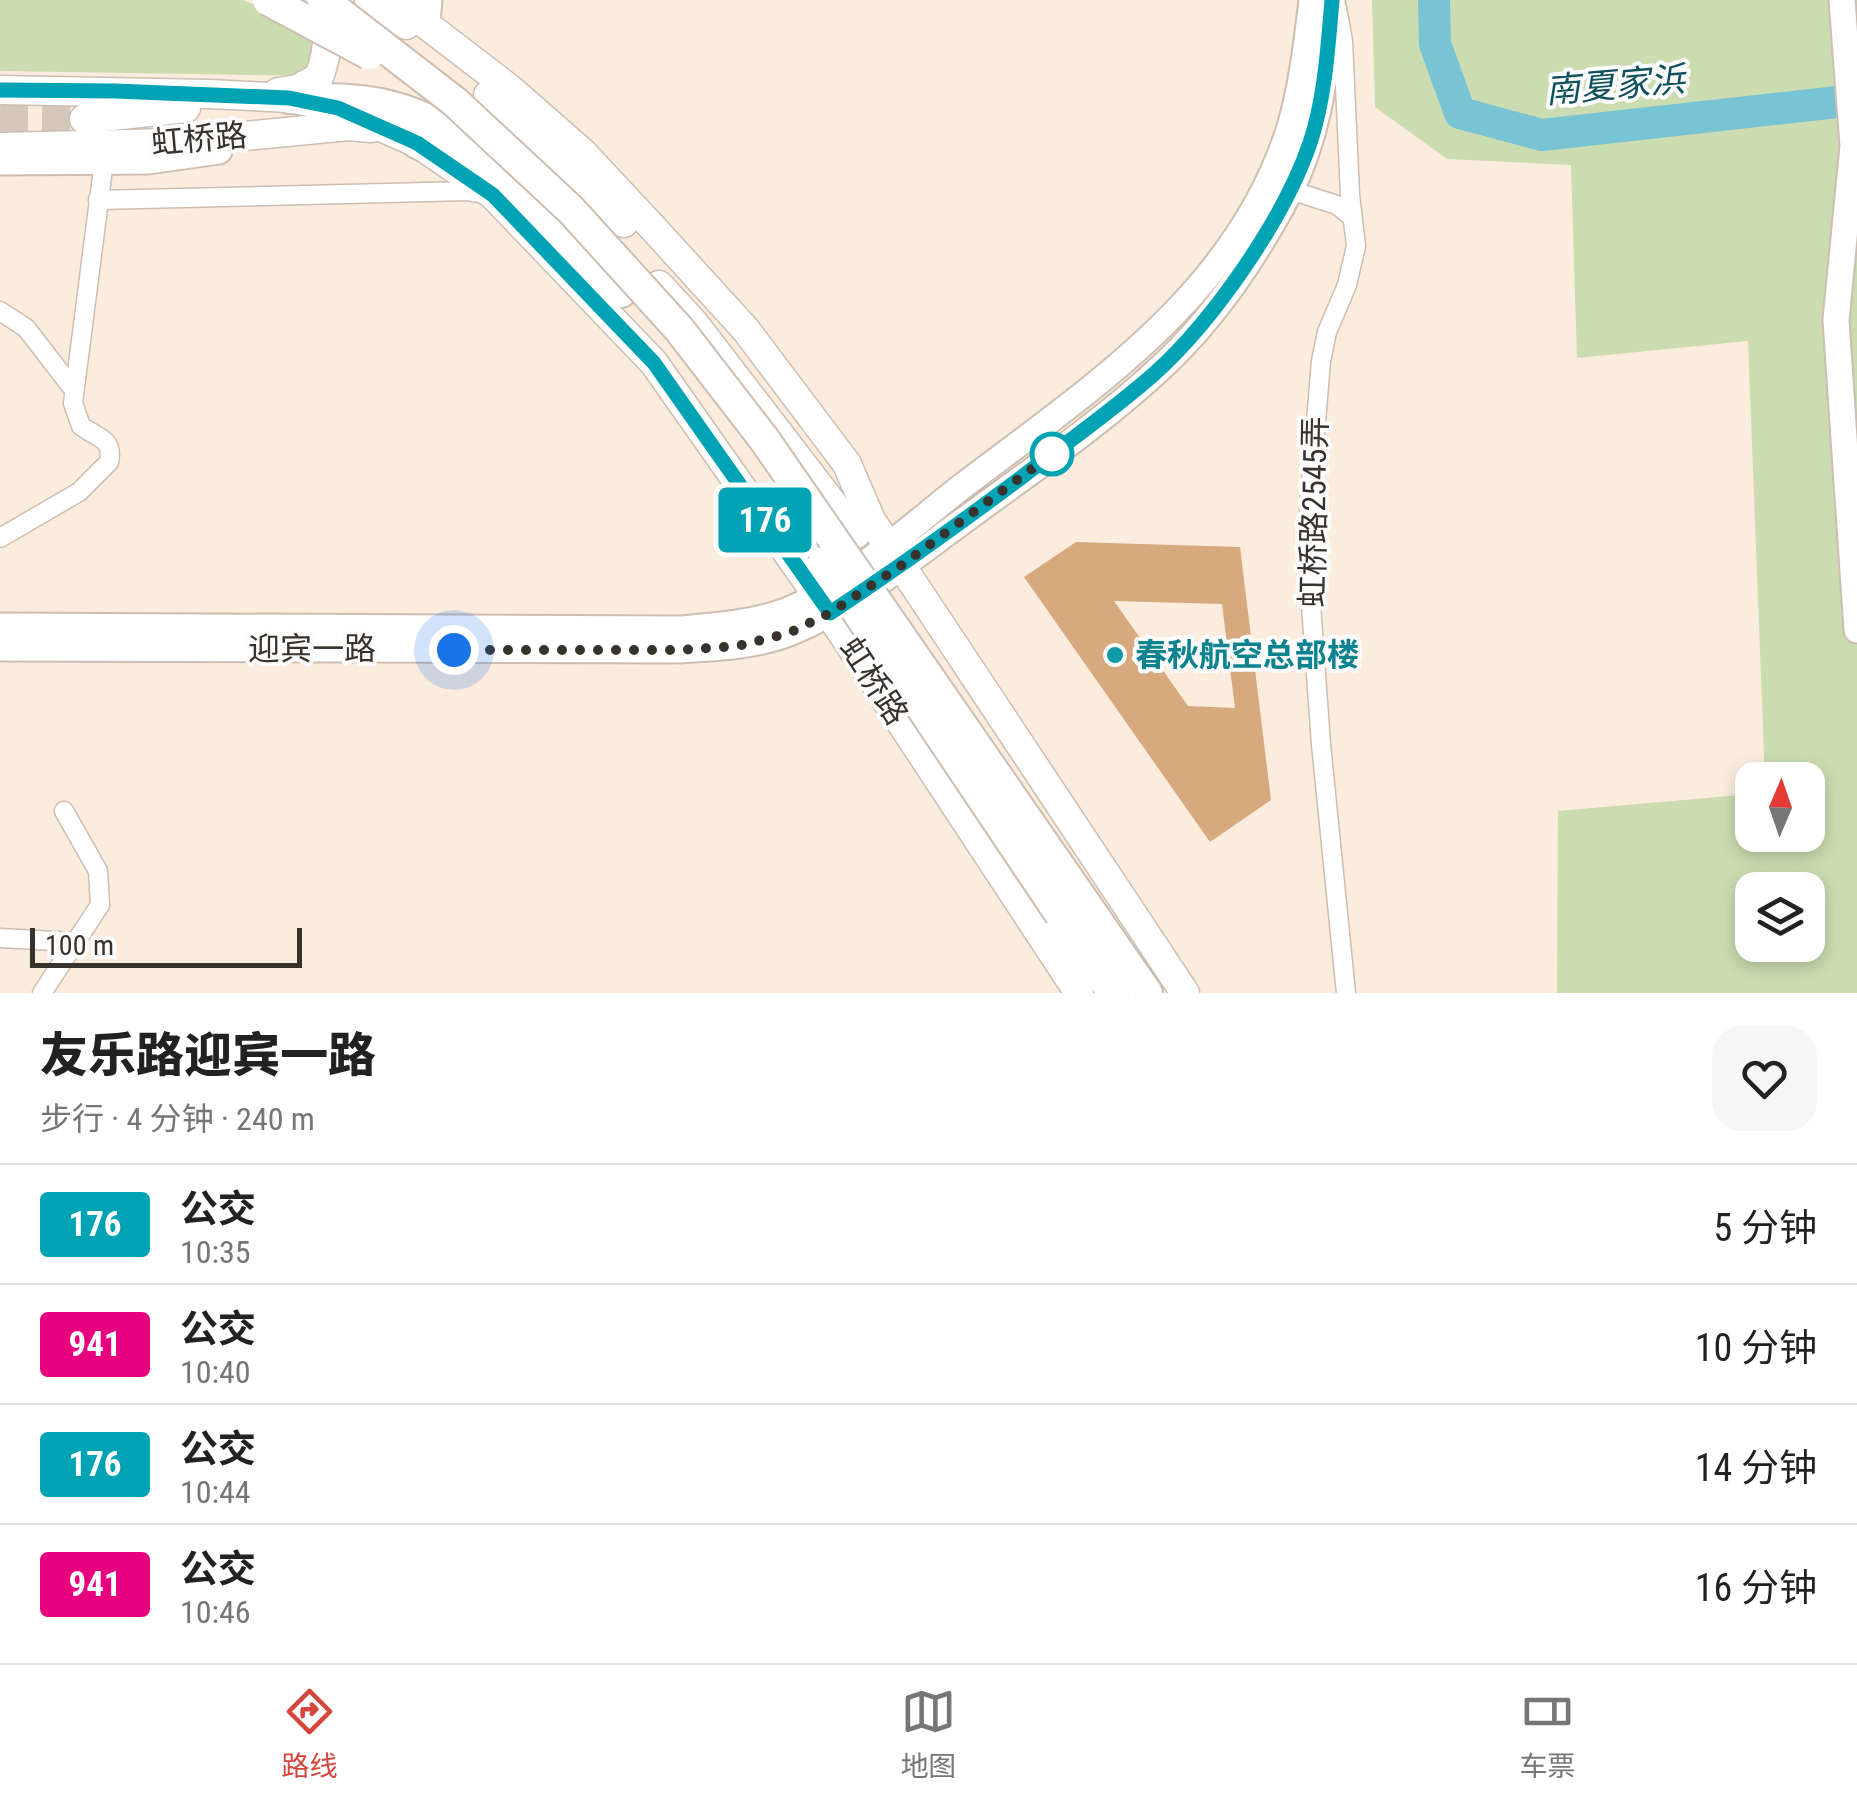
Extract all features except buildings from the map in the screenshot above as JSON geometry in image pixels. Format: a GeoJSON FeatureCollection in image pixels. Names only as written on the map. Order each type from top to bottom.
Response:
{"type":"FeatureCollection","features":[{"type":"Feature","properties":{"kind":"highway"},"geometry":{"type":"LineString","coordinates":[[268,0],[372,56],[514,157]]}},
{"type":"Feature","properties":{"kind":"highway"},"geometry":{"type":"LineString","coordinates":[[318,0],[455,102],[514,157],[622,264],[743,412],[1071,907],[1114,993]]}},
{"type":"Feature","properties":{"kind":"highway"},"geometry":{"type":"LineString","coordinates":[[289,98],[355,101],[414,114],[448,131],[494,163],[555,220],[668,345],[743,444],[1071,907],[1147,993]]}},
{"type":"Feature","properties":{"kind":"highway"},"geometry":{"type":"LineString","coordinates":[[407,139],[463,160],[555,220]]}},
{"type":"Feature","properties":{"kind":"main road"},"geometry":{"type":"LineString","coordinates":[[242,96],[298,89],[319,78],[327,56],[328,36],[318,0]]}},
{"type":"Feature","properties":{"kind":"main road"},"geometry":{"type":"LineString","coordinates":[[318,0],[396,44],[515,142],[612,234],[694,323],[864,527],[895,555],[1185,993]]}},
{"type":"Feature","properties":{"kind":"main road"},"geometry":{"type":"LineString","coordinates":[[369,0],[469,77],[570,169],[695,298],[832,475],[864,527]]}},
{"type":"Feature","properties":{"kind":"main road"},"geometry":{"type":"LineString","coordinates":[[394,0],[428,12],[582,153],[746,330],[847,464],[864,527]]}},
{"type":"Feature","properties":{"kind":"main road"},"geometry":{"type":"LineString","coordinates":[[1278,187],[1312,0]]}},
{"type":"Feature","properties":{"kind":"main road"},"geometry":{"type":"LineString","coordinates":[[1278,187],[1314,125],[1333,0]]}},
{"type":"Feature","properties":{"kind":"main road"},"geometry":{"type":"LineString","coordinates":[[1842,0],[1853,146],[1836,320],[1857,630]]}},
{"type":"Feature","properties":{"kind":"main road","name":"虹桥路"},"geometry":{"type":"LineString","coordinates":[[0,90],[289,98],[338,108],[407,139],[493,195],[654,363],[823,604],[1079,993]]}},
{"type":"Feature","properties":{"kind":"main road"},"geometry":{"type":"LineString","coordinates":[[288,131],[84,119],[289,98]]}},
{"type":"Feature","properties":{"kind":"main road","name":"虹桥路"},"geometry":{"type":"LineString","coordinates":[[0,147],[171,143],[349,126],[407,139]]}},
{"type":"Feature","properties":{"kind":"main road"},"geometry":{"type":"LineString","coordinates":[[0,162],[148,161],[223,150],[288,131]]}},
{"type":"Feature","properties":{"kind":"main road","name":"迎宾一路"},"geometry":{"type":"LineString","coordinates":[[0,648],[680,650],[738,646],[789,633],[823,604],[895,555],[1139,350],[1204,280],[1278,187]]}},
{"type":"Feature","properties":{"kind":"main road","name":"迎宾一路"},"geometry":{"type":"LineString","coordinates":[[0,626],[680,629],[750,621],[823,604]]}},
{"type":"Feature","properties":{"kind":"street","name":"虹桥路2545弄"},"geometry":{"type":"LineString","coordinates":[[1333,0],[1344,41],[1354,262],[1327,332],[1321,361],[1309,508],[1310,592],[1346,993]]}},
{"type":"Feature","properties":{"kind":"street"},"geometry":{"type":"LineString","coordinates":[[0,538],[78,492],[110,462],[107,441],[81,426],[75,413],[74,390],[104,161]]}},
{"type":"Feature","properties":{"kind":"street"},"geometry":{"type":"LineString","coordinates":[[1278,187],[1337,205],[1352,216]]}},
{"type":"Feature","properties":{"kind":"street"},"geometry":{"type":"LineString","coordinates":[[98,200],[467,191],[493,195]]}},
{"type":"Feature","properties":{"kind":"street"},"geometry":{"type":"LineString","coordinates":[[0,311],[26,328],[74,390]]}},
{"type":"Feature","properties":{"kind":"street"},"geometry":{"type":"LineString","coordinates":[[42,993],[100,905],[98,872],[64,811]]}},
{"type":"Feature","properties":{"kind":"street"},"geometry":{"type":"LineString","coordinates":[[0,938],[74,942]]}},
{"type":"Feature","properties":{"kind":"green space"},"geometry":{"type":"Polygon","coordinates":[[[0,0],[243,0],[314,30],[315,76],[0,71],[0,0]]]}},
{"type":"Feature","properties":{"kind":"green space"},"geometry":{"type":"Polygon","coordinates":[[[1372,0],[1857,0],[1857,993],[1557,993],[1558,811],[1735,795],[1735,852],[1825,852],[1825,762],[1764,762],[1748,341],[1577,358],[1571,165],[1447,159],[1375,107],[1372,0]]]}},
{"type":"Feature","properties":{"kind":"waterway","name":"南夏家浜"},"geometry":{"type":"LineString","coordinates":[[1434,0],[1435,44],[1460,113],[1542,135],[1837,102]]}},
{"type":"Feature","properties":{"kind":"tunnel"},"geometry":{"type":"LineString","coordinates":[[0,118],[84,119]]}},
{"type":"Feature","properties":{"kind":"bus line","name":"176"},"geometry":{"type":"LineString","coordinates":[[0,90],[289,98],[338,108],[417,143],[493,195],[654,363],[830,613],[902,565],[1119,404],[1193,334],[1256,248],[1291,189],[1311,141],[1322,93],[1332,0]]}},
{"type":"Feature","properties":{"kind":"place","name":"春秋航空总部楼"},"geometry":{"type":"Point","coordinates":[1115,655]}},
{"type":"Feature","properties":{"kind":"route"},"geometry":{"type":"LineString","coordinates":[[454,650],[680,650],[738,646],[789,633],[830,613],[902,565],[1052,454]]}}]}
